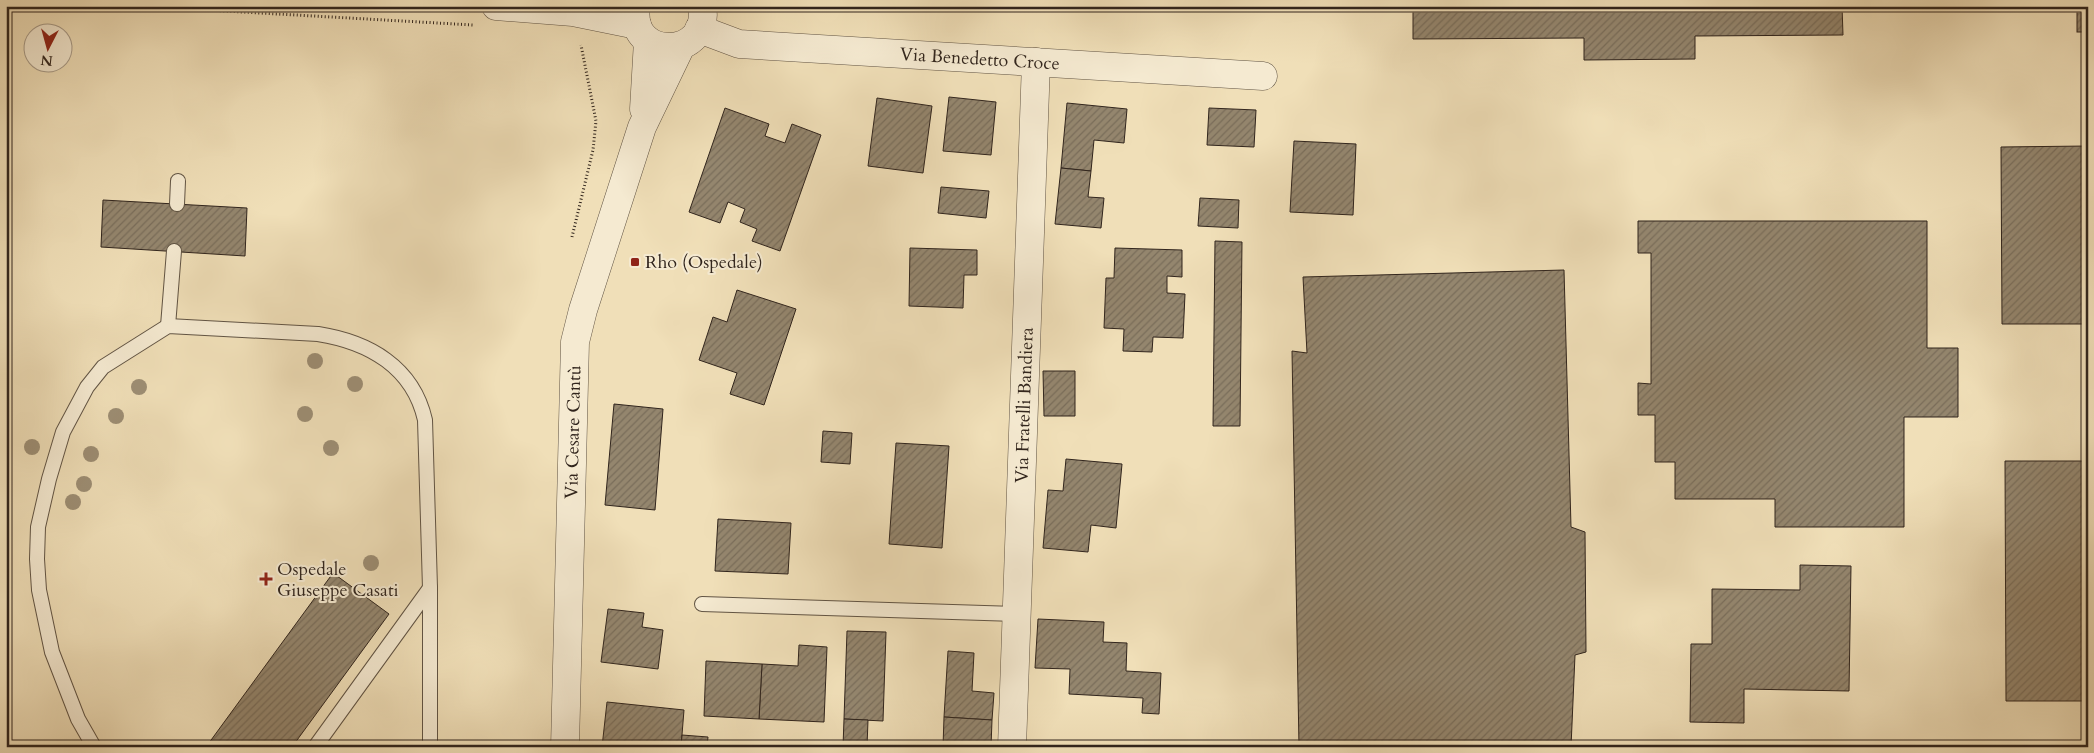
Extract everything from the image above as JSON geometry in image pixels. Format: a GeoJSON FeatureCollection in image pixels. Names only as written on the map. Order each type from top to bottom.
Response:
{"type":"FeatureCollection","features":[{"type":"Feature","properties":{"kind":"street","name":"Via Benedetto Croce"},"geometry":{"type":"LineString","coordinates":[[488,16],[573,12],[640,24],[658,46],[694,27],[739,44],[1262,76]]}},
{"type":"Feature","properties":{"kind":"street","name":"Via Cesare Cantù"},"geometry":{"type":"LineString","coordinates":[[640,24],[642,127]]}},
{"type":"Feature","properties":{"kind":"street","name":"Via Cesare Cantù"},"geometry":{"type":"LineString","coordinates":[[565,747],[575,342],[583,310],[642,127],[694,27]]}},
{"type":"Feature","properties":{"kind":"street","name":"Via Fratelli Bandiera"},"geometry":{"type":"LineString","coordinates":[[1012,747],[1036,62]]}},
{"type":"Feature","properties":{"kind":"lane"},"geometry":{"type":"LineString","coordinates":[[178,181],[178,204]]}},
{"type":"Feature","properties":{"kind":"lane"},"geometry":{"type":"LineString","coordinates":[[168,326],[174,252]]}},
{"type":"Feature","properties":{"kind":"lane"},"geometry":{"type":"LineString","coordinates":[[94,747],[78,719],[52,652],[39,590],[38,527],[49,479],[63,432],[87,387],[103,367],[168,326],[318,334],[338,337],[371,349],[383,357],[403,374],[418,397],[425,420],[430,588],[430,747]]}},
{"type":"Feature","properties":{"kind":"lane"},"geometry":{"type":"LineString","coordinates":[[315,747],[430,588]]}},
{"type":"Feature","properties":{"kind":"lane"},"geometry":{"type":"LineString","coordinates":[[702,604],[1016,614]]}},
{"type":"Feature","properties":{"kind":"path"},"geometry":{"type":"LineString","coordinates":[[136,6],[488,16]]}},
{"type":"Feature","properties":{"kind":"building"},"geometry":{"type":"Polygon","coordinates":[[[1413,6],[1842,6],[1843,35],[1695,36],[1695,59],[1584,60],[1584,38],[1413,39],[1413,6]]]}},
{"type":"Feature","properties":{"kind":"building"},"geometry":{"type":"Polygon","coordinates":[[[2077,6],[2088,6],[2088,32],[2077,32],[2077,6]]]}},
{"type":"Feature","properties":{"kind":"building"},"geometry":{"type":"Polygon","coordinates":[[[949,97],[996,102],[991,155],[943,151],[949,97]]]}},
{"type":"Feature","properties":{"kind":"building"},"geometry":{"type":"Polygon","coordinates":[[[877,98],[932,106],[923,173],[868,166],[877,98]]]}},
{"type":"Feature","properties":{"kind":"building"},"geometry":{"type":"Polygon","coordinates":[[[1067,103],[1127,109],[1124,143],[1094,140],[1091,171],[1061,168],[1067,103]]]}},
{"type":"Feature","properties":{"kind":"building"},"geometry":{"type":"Polygon","coordinates":[[[725,108],[769,124],[765,136],[785,143],[792,124],[821,135],[780,251],[752,241],[757,229],[740,222],[745,209],[728,202],[720,223],[689,212],[725,108]]]}},
{"type":"Feature","properties":{"kind":"building"},"geometry":{"type":"Polygon","coordinates":[[[1209,108],[1256,110],[1254,147],[1207,145],[1209,108]]]}},
{"type":"Feature","properties":{"kind":"building"},"geometry":{"type":"Polygon","coordinates":[[[1294,141],[1356,144],[1353,215],[1290,212],[1294,141]]]}},
{"type":"Feature","properties":{"kind":"building"},"geometry":{"type":"Polygon","coordinates":[[[2088,146],[2088,324],[2002,324],[2001,147],[2088,146]]]}},
{"type":"Feature","properties":{"kind":"building"},"geometry":{"type":"Polygon","coordinates":[[[1061,168],[1091,171],[1088,197],[1104,198],[1101,228],[1055,224],[1061,168]]]}},
{"type":"Feature","properties":{"kind":"building"},"geometry":{"type":"Polygon","coordinates":[[[941,187],[989,191],[986,218],[938,213],[941,187]]]}},
{"type":"Feature","properties":{"kind":"building"},"geometry":{"type":"Polygon","coordinates":[[[1200,198],[1239,200],[1238,228],[1198,226],[1200,198]]]}},
{"type":"Feature","properties":{"kind":"building"},"geometry":{"type":"Polygon","coordinates":[[[103,200],[247,208],[245,256],[101,247],[103,200]]]}},
{"type":"Feature","properties":{"kind":"building"},"geometry":{"type":"Polygon","coordinates":[[[1638,221],[1927,221],[1927,348],[1958,348],[1958,417],[1904,417],[1904,527],[1775,527],[1775,499],[1675,499],[1675,462],[1655,462],[1655,415],[1638,415],[1638,383],[1651,384],[1651,253],[1638,253],[1638,221]]]}},
{"type":"Feature","properties":{"kind":"building"},"geometry":{"type":"Polygon","coordinates":[[[1215,241],[1242,242],[1240,426],[1213,426],[1215,241]]]}},
{"type":"Feature","properties":{"kind":"building"},"geometry":{"type":"Polygon","coordinates":[[[910,248],[977,250],[977,275],[964,275],[963,308],[909,306],[910,248]]]}},
{"type":"Feature","properties":{"kind":"building"},"geometry":{"type":"Polygon","coordinates":[[[1115,248],[1182,250],[1182,277],[1167,276],[1167,293],[1185,294],[1183,338],[1153,337],[1152,352],[1123,351],[1124,329],[1104,328],[1106,278],[1114,278],[1115,248]]]}},
{"type":"Feature","properties":{"kind":"building"},"geometry":{"type":"Polygon","coordinates":[[[1564,270],[1571,527],[1585,532],[1586,652],[1575,655],[1571,747],[1299,747],[1292,351],[1307,353],[1303,277],[1564,270]]]}},
{"type":"Feature","properties":{"kind":"building"},"geometry":{"type":"Polygon","coordinates":[[[737,290],[796,309],[764,405],[730,394],[737,373],[699,360],[713,317],[727,322],[737,290]]]}},
{"type":"Feature","properties":{"kind":"building"},"geometry":{"type":"Polygon","coordinates":[[[1043,371],[1075,371],[1075,416],[1044,416],[1043,371]]]}},
{"type":"Feature","properties":{"kind":"building"},"geometry":{"type":"Polygon","coordinates":[[[614,404],[663,409],[655,510],[605,505],[614,404]]]}},
{"type":"Feature","properties":{"kind":"building"},"geometry":{"type":"Polygon","coordinates":[[[823,431],[852,433],[850,464],[821,462],[823,431]]]}},
{"type":"Feature","properties":{"kind":"building"},"geometry":{"type":"Polygon","coordinates":[[[896,443],[949,446],[942,548],[889,544],[896,443]]]}},
{"type":"Feature","properties":{"kind":"building"},"geometry":{"type":"Polygon","coordinates":[[[1066,459],[1122,464],[1116,528],[1091,525],[1088,552],[1043,548],[1048,490],[1063,491],[1066,459]]]}},
{"type":"Feature","properties":{"kind":"building"},"geometry":{"type":"Polygon","coordinates":[[[2005,461],[2088,461],[2088,701],[2006,701],[2005,461]]]}},
{"type":"Feature","properties":{"kind":"building"},"geometry":{"type":"Polygon","coordinates":[[[718,519],[791,523],[788,574],[715,571],[718,519]]]}},
{"type":"Feature","properties":{"kind":"building"},"geometry":{"type":"Polygon","coordinates":[[[1800,565],[1851,566],[1849,691],[1744,689],[1744,723],[1690,722],[1691,644],[1712,644],[1712,589],[1800,590],[1800,565]]]}},
{"type":"Feature","properties":{"kind":"building"},"geometry":{"type":"Polygon","coordinates":[[[333,573],[389,614],[292,747],[206,747],[333,573]]]}},
{"type":"Feature","properties":{"kind":"building"},"geometry":{"type":"Polygon","coordinates":[[[608,609],[644,613],[642,627],[663,630],[658,669],[601,662],[608,609]]]}},
{"type":"Feature","properties":{"kind":"building"},"geometry":{"type":"Polygon","coordinates":[[[1038,619],[1104,622],[1103,642],[1127,643],[1126,671],[1161,673],[1159,714],[1142,713],[1143,698],[1069,694],[1070,669],[1035,668],[1038,619]]]}},
{"type":"Feature","properties":{"kind":"building"},"geometry":{"type":"Polygon","coordinates":[[[847,631],[886,632],[883,721],[844,719],[847,631]]]}},
{"type":"Feature","properties":{"kind":"building"},"geometry":{"type":"Polygon","coordinates":[[[799,645],[827,647],[824,722],[759,719],[762,664],[798,666],[799,645]]]}},
{"type":"Feature","properties":{"kind":"building"},"geometry":{"type":"Polygon","coordinates":[[[948,651],[974,653],[972,691],[994,693],[992,720],[944,717],[948,651]]]}},
{"type":"Feature","properties":{"kind":"building"},"geometry":{"type":"Polygon","coordinates":[[[706,661],[762,664],[759,719],[704,716],[706,661]]]}},
{"type":"Feature","properties":{"kind":"building"},"geometry":{"type":"Polygon","coordinates":[[[607,702],[684,710],[681,747],[602,747],[607,702]]]}},
{"type":"Feature","properties":{"kind":"building"},"geometry":{"type":"Polygon","coordinates":[[[944,717],[992,720],[991,747],[943,747],[944,717]]]}},
{"type":"Feature","properties":{"kind":"building"},"geometry":{"type":"Polygon","coordinates":[[[844,719],[868,720],[867,747],[843,747],[844,719]]]}},
{"type":"Feature","properties":{"kind":"building"},"geometry":{"type":"Polygon","coordinates":[[[682,735],[708,737],[707,747],[681,747],[682,735]]]}},
{"type":"Feature","properties":{"kind":"place","name":"Rho (Ospedale)"},"geometry":{"type":"Point","coordinates":[635,262]}},
{"type":"Feature","properties":{"kind":"place","name":"Ospedale Giuseppe Casati"},"geometry":{"type":"Point","coordinates":[266,579]}}]}
